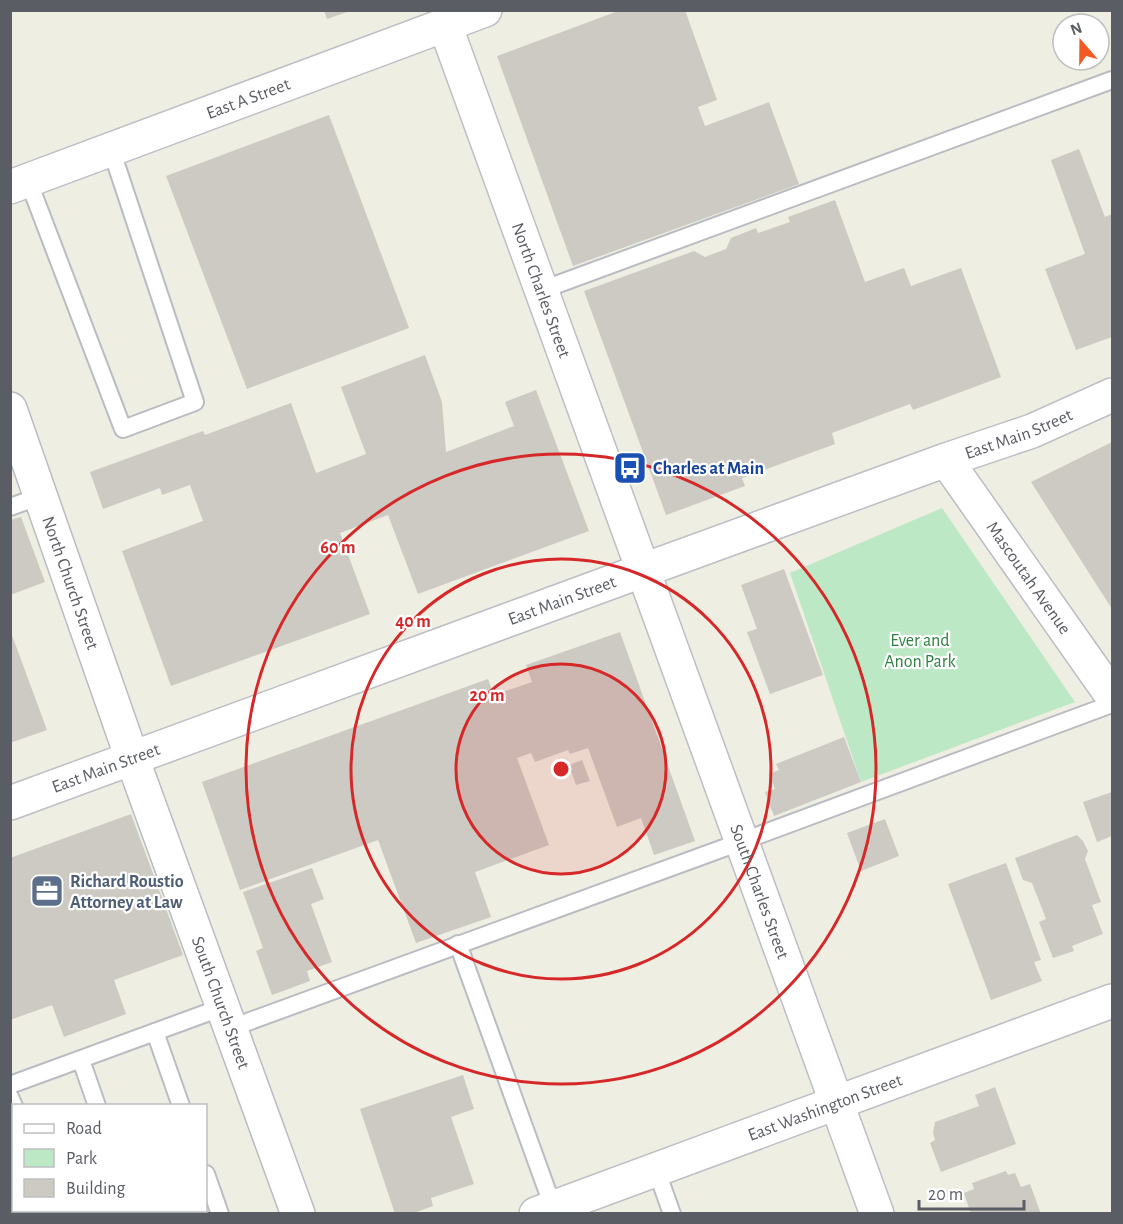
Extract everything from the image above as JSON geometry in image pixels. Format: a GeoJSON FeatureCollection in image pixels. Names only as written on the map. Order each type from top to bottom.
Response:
{"type":"FeatureCollection","features":[{"type":"Feature","properties":{"kind":"street","name":"East A Street"},"geometry":{"type":"LineString","coordinates":[[19,184],[443,18],[485,10]]}},
{"type":"Feature","properties":{"kind":"street","name":"North Charles Street"},"geometry":{"type":"LineString","coordinates":[[443,18],[644,570]]}},
{"type":"Feature","properties":{"kind":"street","name":"East Main Street"},"geometry":{"type":"LineString","coordinates":[[10,803],[946,460],[1032,431],[1113,395]]}},
{"type":"Feature","properties":{"kind":"street","name":"North Church Street"},"geometry":{"type":"LineString","coordinates":[[10,409],[132,758]]}},
{"type":"Feature","properties":{"kind":"street","name":"Mascoutah Avenue"},"geometry":{"type":"LineString","coordinates":[[946,460],[1113,696]]}},
{"type":"Feature","properties":{"kind":"street","name":"South Charles Street"},"geometry":{"type":"LineString","coordinates":[[644,570],[877,1214]]}},
{"type":"Feature","properties":{"kind":"street","name":"South Church Street"},"geometry":{"type":"LineString","coordinates":[[132,758],[298,1214]]}},
{"type":"Feature","properties":{"kind":"street","name":"East Washington Street"},"geometry":{"type":"LineString","coordinates":[[543,1212],[1113,1001]]}},
{"type":"Feature","properties":{"kind":"lane"},"geometry":{"type":"LineString","coordinates":[[542,290],[1113,80]]}},
{"type":"Feature","properties":{"kind":"lane"},"geometry":{"type":"LineString","coordinates":[[19,184],[123,429],[195,402],[111,149]]}},
{"type":"Feature","properties":{"kind":"lane"},"geometry":{"type":"LineString","coordinates":[[10,507],[41,496]]}},
{"type":"Feature","properties":{"kind":"lane"},"geometry":{"type":"LineString","coordinates":[[10,1085],[154,1032],[227,1018],[458,944],[1113,704]]}},
{"type":"Feature","properties":{"kind":"lane"},"geometry":{"type":"LineString","coordinates":[[458,944],[543,1212]]}},
{"type":"Feature","properties":{"kind":"lane"},"geometry":{"type":"LineString","coordinates":[[154,1032],[180,1104]]}},
{"type":"Feature","properties":{"kind":"lane"},"geometry":{"type":"LineString","coordinates":[[81,1060],[96,1104]]}},
{"type":"Feature","properties":{"kind":"lane"},"geometry":{"type":"LineString","coordinates":[[656,1169],[672,1214]]}},
{"type":"Feature","properties":{"kind":"lane"},"geometry":{"type":"LineString","coordinates":[[207,1177],[220,1214]]}},
{"type":"Feature","properties":{"kind":"green space","name":"Ever and Anon Park"},"geometry":{"type":"Polygon","coordinates":[[[942,508],[1075,702],[861,782],[790,573],[942,508]]]}},
{"type":"Feature","properties":{"kind":"building"},"geometry":{"type":"Polygon","coordinates":[[[324,10],[349,10],[350,11],[327,19],[324,10]]]}},
{"type":"Feature","properties":{"kind":"building"},"geometry":{"type":"Polygon","coordinates":[[[621,10],[685,10],[717,100],[698,107],[705,126],[769,102],[799,184],[573,266],[497,56],[621,10]]]}},
{"type":"Feature","properties":{"kind":"building"},"geometry":{"type":"Polygon","coordinates":[[[329,115],[409,328],[247,389],[166,176],[329,115]]]}},
{"type":"Feature","properties":{"kind":"building"},"geometry":{"type":"Polygon","coordinates":[[[1079,149],[1105,217],[1112,214],[1112,337],[1076,350],[1045,269],[1085,254],[1051,160],[1079,149]]]}},
{"type":"Feature","properties":{"kind":"building"},"geometry":{"type":"Polygon","coordinates":[[[835,200],[865,282],[904,268],[911,286],[961,268],[1001,377],[913,410],[910,404],[832,433],[835,444],[742,478],[745,486],[666,515],[584,291],[694,251],[705,257],[726,249],[731,238],[756,228],[758,233],[790,222],[788,217],[835,200]]]}},
{"type":"Feature","properties":{"kind":"building"},"geometry":{"type":"Polygon","coordinates":[[[425,355],[442,402],[446,452],[514,426],[505,402],[536,390],[589,531],[418,594],[388,515],[340,533],[370,614],[171,686],[122,551],[203,521],[190,485],[162,495],[160,488],[103,509],[90,472],[203,431],[205,435],[291,403],[316,473],[366,454],[341,387],[425,355]]]}},
{"type":"Feature","properties":{"kind":"building"},"geometry":{"type":"Polygon","coordinates":[[[1112,442],[1112,609],[1031,482],[1112,442]]]}},
{"type":"Feature","properties":{"kind":"building"},"geometry":{"type":"Polygon","coordinates":[[[21,517],[45,582],[10,595],[10,520],[21,517]]]}},
{"type":"Feature","properties":{"kind":"building"},"geometry":{"type":"Polygon","coordinates":[[[784,569],[823,675],[770,694],[747,632],[757,629],[741,585],[784,569]]]}},
{"type":"Feature","properties":{"kind":"building"},"geometry":{"type":"Polygon","coordinates":[[[10,630],[47,730],[10,743],[10,630]]]}},
{"type":"Feature","properties":{"kind":"building"},"geometry":{"type":"Polygon","coordinates":[[[620,632],[695,841],[654,855],[641,818],[617,827],[588,748],[570,754],[568,750],[535,762],[531,753],[517,758],[549,845],[475,872],[491,917],[416,943],[378,840],[240,890],[202,782],[488,679],[494,695],[532,682],[526,665],[620,632]]]}},
{"type":"Feature","properties":{"kind":"building"},"geometry":{"type":"Polygon","coordinates":[[[844,737],[861,782],[774,816],[765,792],[775,789],[769,774],[779,770],[776,764],[844,737]]]}},
{"type":"Feature","properties":{"kind":"building"},"geometry":{"type":"Polygon","coordinates":[[[582,760],[590,781],[576,785],[569,765],[582,760]]]}},
{"type":"Feature","properties":{"kind":"building"},"geometry":{"type":"Polygon","coordinates":[[[1112,792],[1112,836],[1097,842],[1083,802],[1112,792]]]}},
{"type":"Feature","properties":{"kind":"building"},"geometry":{"type":"Polygon","coordinates":[[[131,814],[183,955],[114,980],[126,1014],[64,1037],[52,1005],[10,1020],[10,858],[131,814]]]}},
{"type":"Feature","properties":{"kind":"building"},"geometry":{"type":"Polygon","coordinates":[[[885,819],[899,856],[861,871],[847,833],[885,819]]]}},
{"type":"Feature","properties":{"kind":"building"},"geometry":{"type":"Polygon","coordinates":[[[1077,835],[1088,851],[1085,859],[1101,902],[1092,905],[1103,934],[1072,946],[1074,951],[1053,958],[1039,922],[1046,919],[1032,883],[1023,880],[1015,858],[1077,835]]]}},
{"type":"Feature","properties":{"kind":"building"},"geometry":{"type":"Polygon","coordinates":[[[1006,863],[1041,960],[1034,962],[1042,981],[991,1000],[948,884],[1006,863]]]}},
{"type":"Feature","properties":{"kind":"building"},"geometry":{"type":"Polygon","coordinates":[[[312,868],[324,899],[311,904],[332,962],[307,971],[310,981],[272,995],[256,951],[263,948],[243,892],[312,868]]]}},
{"type":"Feature","properties":{"kind":"building"},"geometry":{"type":"Polygon","coordinates":[[[463,1075],[474,1109],[451,1117],[474,1184],[431,1198],[433,1206],[411,1214],[395,1214],[360,1109],[463,1075]]]}},
{"type":"Feature","properties":{"kind":"building"},"geometry":{"type":"Polygon","coordinates":[[[995,1087],[1016,1144],[941,1172],[930,1143],[935,1140],[933,1133],[935,1122],[979,1106],[975,1095],[995,1087]]]}},
{"type":"Feature","properties":{"kind":"building"},"geometry":{"type":"Polygon","coordinates":[[[1006,1171],[1008,1175],[1015,1173],[1021,1187],[1030,1184],[1041,1214],[971,1214],[964,1193],[974,1189],[972,1183],[1006,1171]]]}},
{"type":"Feature","properties":{"kind":"place","name":"Charles at Main"},"geometry":{"type":"Point","coordinates":[630,468]}},
{"type":"Feature","properties":{"kind":"place","name":"Richard Roustio Attorney at Law"},"geometry":{"type":"Point","coordinates":[47,891]}}]}
